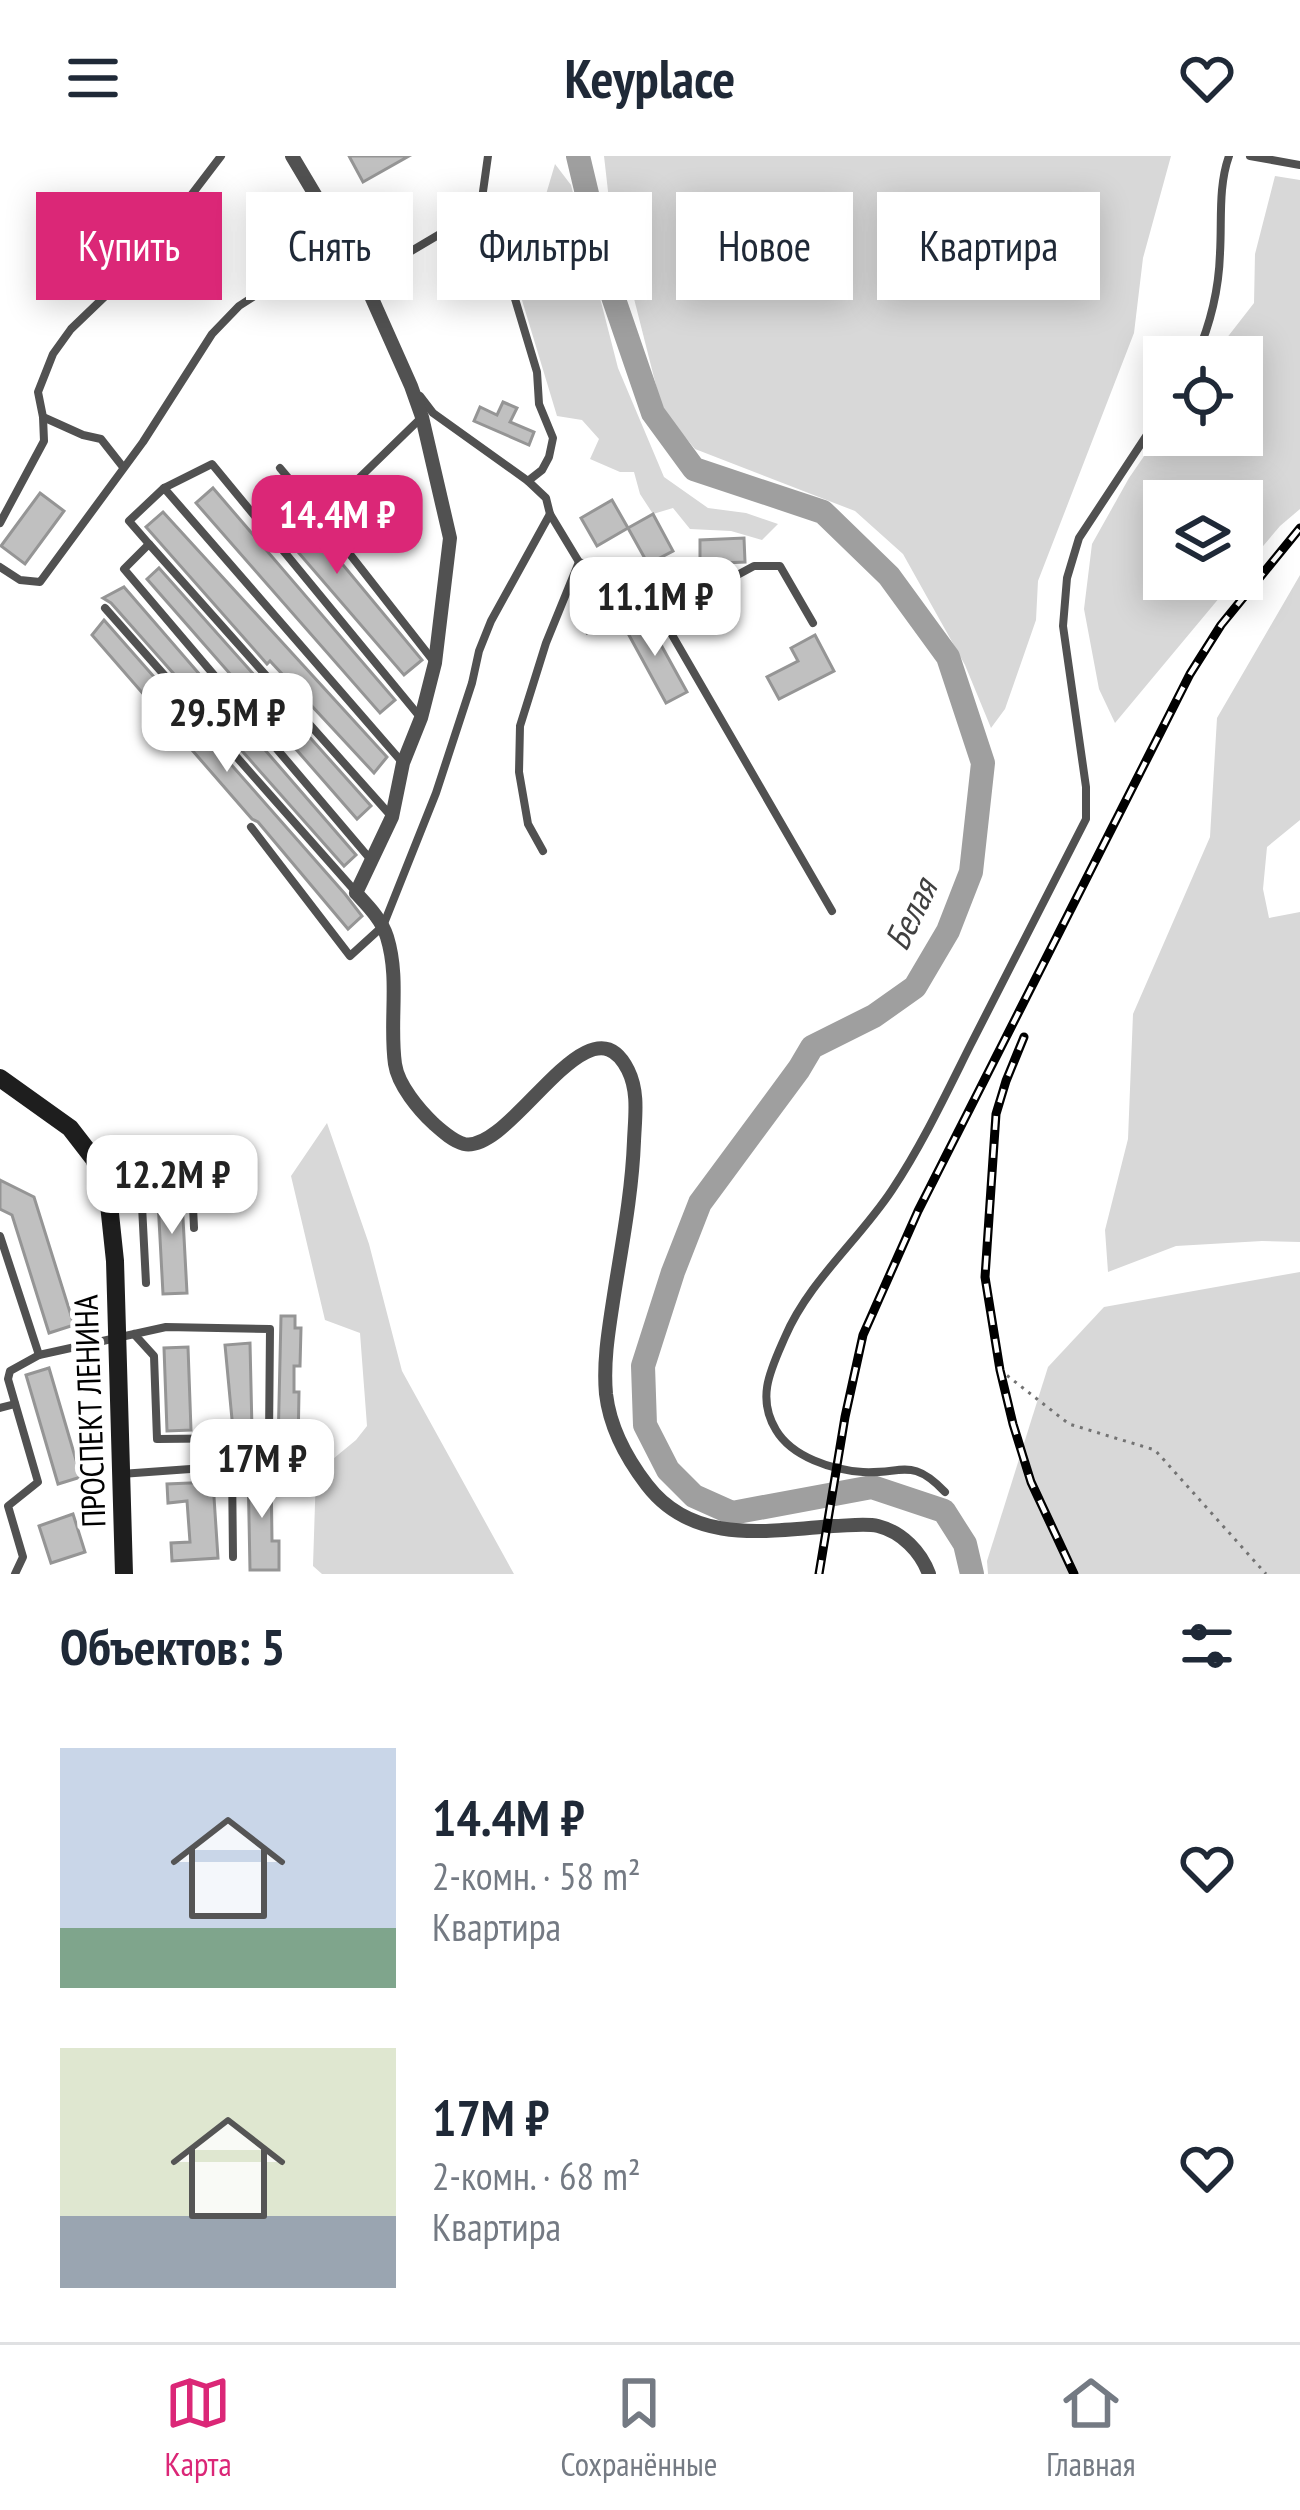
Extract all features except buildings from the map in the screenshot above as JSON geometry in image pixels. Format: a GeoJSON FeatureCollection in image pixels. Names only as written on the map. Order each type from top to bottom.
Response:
{"type":"FeatureCollection","features":[{"type":"Feature","properties":{"kind":"main road","name":"ПРОСПЕКТ ЛЕНИНА"},"geometry":{"type":"LineString","coordinates":[[0,1078],[70,1128],[94,1159],[108,1195],[126,1336],[120,1474],[124,1574]]}},
{"type":"Feature","properties":{"kind":"street"},"geometry":{"type":"LineString","coordinates":[[292,156],[314,192]]}},
{"type":"Feature","properties":{"kind":"street"},"geometry":{"type":"LineString","coordinates":[[372,300],[422,417],[450,538],[435,663],[421,718],[403,763],[392,817],[356,892],[383,926],[388,940],[395,990],[395,1066],[428,1119],[462,1144],[479,1144],[572,1060],[589,1049],[615,1053],[626,1064],[634,1085],[634,1154],[605,1358],[606,1397],[630,1460],[652,1490],[698,1524],[768,1531],[878,1526],[916,1549],[929,1574]]}},
{"type":"Feature","properties":{"kind":"lane"},"geometry":{"type":"LineString","coordinates":[[0,524],[44,441],[38,392],[52,354],[70,329],[157,240],[221,156]]}},
{"type":"Feature","properties":{"kind":"lane"},"geometry":{"type":"LineString","coordinates":[[483,192],[488,156]]}},
{"type":"Feature","properties":{"kind":"lane"},"geometry":{"type":"LineString","coordinates":[[1205,336],[1220,259],[1222,176],[1229,156]]}},
{"type":"Feature","properties":{"kind":"lane"},"geometry":{"type":"LineString","coordinates":[[1250,156],[1300,165]]}},
{"type":"Feature","properties":{"kind":"lane"},"geometry":{"type":"LineString","coordinates":[[0,567],[20,580],[40,582],[143,442],[212,334],[248,300]]}},
{"type":"Feature","properties":{"kind":"lane"},"geometry":{"type":"LineString","coordinates":[[515,300],[536,372],[539,404],[553,438],[549,458],[528,482]]}},
{"type":"Feature","properties":{"kind":"lane"},"geometry":{"type":"LineString","coordinates":[[411,386],[433,413],[546,498],[578,562],[666,588],[716,586],[754,566],[781,566],[813,623]]}},
{"type":"Feature","properties":{"kind":"lane"},"geometry":{"type":"LineString","coordinates":[[43,417],[101,439],[123,468]]}},
{"type":"Feature","properties":{"kind":"lane"},"geometry":{"type":"LineString","coordinates":[[320,516],[422,417]]}},
{"type":"Feature","properties":{"kind":"lane"},"geometry":{"type":"LineString","coordinates":[[945,1492],[929,1475],[903,1468],[863,1472],[812,1461],[780,1437],[766,1413],[764,1391],[786,1333],[816,1286],[892,1190],[1085,819],[1086,787],[1063,626],[1067,578],[1079,538],[1143,441]]}},
{"type":"Feature","properties":{"kind":"lane"},"geometry":{"type":"LineString","coordinates":[[392,817],[128,521],[164,488],[212,464],[421,718]]}},
{"type":"Feature","properties":{"kind":"lane"},"geometry":{"type":"LineString","coordinates":[[280,468],[435,663]]}},
{"type":"Feature","properties":{"kind":"lane"},"geometry":{"type":"LineString","coordinates":[[164,488],[403,763]]}},
{"type":"Feature","properties":{"kind":"lane"},"geometry":{"type":"LineString","coordinates":[[251,826],[350,956],[383,926],[436,793],[485,636],[550,514]]}},
{"type":"Feature","properties":{"kind":"lane"},"geometry":{"type":"LineString","coordinates":[[149,544],[124,568],[372,861]]}},
{"type":"Feature","properties":{"kind":"lane"},"geometry":{"type":"LineString","coordinates":[[543,851],[528,824],[519,772],[520,726],[578,562]]}},
{"type":"Feature","properties":{"kind":"lane"},"geometry":{"type":"LineString","coordinates":[[641,582],[832,911]]}},
{"type":"Feature","properties":{"kind":"lane"},"geometry":{"type":"LineString","coordinates":[[105,608],[356,892]]}},
{"type":"Feature","properties":{"kind":"lane"},"geometry":{"type":"LineString","coordinates":[[94,1159],[114,1143],[136,1154],[146,1282]]}},
{"type":"Feature","properties":{"kind":"lane"},"geometry":{"type":"LineString","coordinates":[[140,1167],[191,1164],[194,1228]]}},
{"type":"Feature","properties":{"kind":"lane"},"geometry":{"type":"LineString","coordinates":[[0,1236],[39,1355]]}},
{"type":"Feature","properties":{"kind":"lane"},"geometry":{"type":"LineString","coordinates":[[15,1574],[23,1557],[8,1506],[38,1482],[8,1379],[10,1371],[39,1355],[166,1327],[270,1329],[269,1438],[157,1439],[154,1356],[126,1336]]}},
{"type":"Feature","properties":{"kind":"lane"},"geometry":{"type":"LineString","coordinates":[[0,1408],[15,1404]]}},
{"type":"Feature","properties":{"kind":"lane"},"geometry":{"type":"LineString","coordinates":[[120,1474],[232,1466],[233,1557]]}},
{"type":"Feature","properties":{"kind":"path"},"geometry":{"type":"LineString","coordinates":[[1000,1370],[1069,1424],[1155,1450],[1266,1574]]}},
{"type":"Feature","properties":{"kind":"shaded area"},"geometry":{"type":"Polygon","coordinates":[[[604,156],[1171,156],[1143,258],[1134,333],[1038,581],[1036,620],[1005,709],[991,728],[965,665],[903,554],[855,511],[695,449],[662,409],[634,300],[652,300],[652,192],[608,192],[604,156]]]}},
{"type":"Feature","properties":{"kind":"shaded area"},"geometry":{"type":"Polygon","coordinates":[[[555,164],[573,192],[547,192],[555,164]]]}},
{"type":"Feature","properties":{"kind":"shaded area"},"geometry":{"type":"Polygon","coordinates":[[[1275,176],[1300,180],[1300,509],[1263,546],[1263,480],[1143,480],[1143,600],[1218,600],[1115,723],[1099,689],[1084,609],[1092,544],[1144,456],[1263,456],[1263,336],[1228,336],[1254,303],[1255,254],[1275,176]]]}},
{"type":"Feature","properties":{"kind":"shaded area"},"geometry":{"type":"Polygon","coordinates":[[[522,300],[601,300],[618,368],[664,477],[708,508],[778,524],[762,540],[731,531],[690,529],[673,508],[653,514],[640,494],[634,472],[620,472],[590,459],[599,439],[582,420],[557,416],[522,300]]]}},
{"type":"Feature","properties":{"kind":"shaded area"},"geometry":{"type":"Polygon","coordinates":[[[1300,575],[1300,820],[1267,847],[1263,889],[1269,918],[1300,912],[1300,1242],[1176,1246],[1108,1272],[1105,1230],[1128,1139],[1133,1014],[1210,837],[1217,718],[1300,575]]]}},
{"type":"Feature","properties":{"kind":"shaded area"},"geometry":{"type":"Polygon","coordinates":[[[327,1123],[369,1244],[402,1371],[514,1574],[322,1574],[313,1566],[316,1473],[367,1426],[360,1333],[325,1320],[291,1176],[327,1123]]]}},
{"type":"Feature","properties":{"kind":"shaded area"},"geometry":{"type":"Polygon","coordinates":[[[1300,1272],[1300,1574],[988,1574],[987,1561],[1048,1367],[1104,1307],[1300,1272]]]}},
{"type":"Feature","properties":{"kind":"waterway","name":"Белая"},"geometry":{"type":"LineString","coordinates":[[578,156],[608,282],[653,413],[694,469],[823,512],[889,576],[948,657],[983,763],[971,872],[948,931],[915,987],[874,1016],[812,1047],[700,1203],[643,1366],[645,1425],[668,1470],[694,1496],[732,1513],[872,1487],[944,1511],[965,1544],[972,1574]]}},
{"type":"Feature","properties":{"kind":"railway"},"geometry":{"type":"LineString","coordinates":[[819,1574],[863,1335],[918,1211],[1190,674],[1221,625],[1300,528]]}},
{"type":"Feature","properties":{"kind":"railway"},"geometry":{"type":"LineString","coordinates":[[1024,1037],[996,1114],[985,1277],[1013,1424],[1031,1482],[1074,1574]]}}]}
